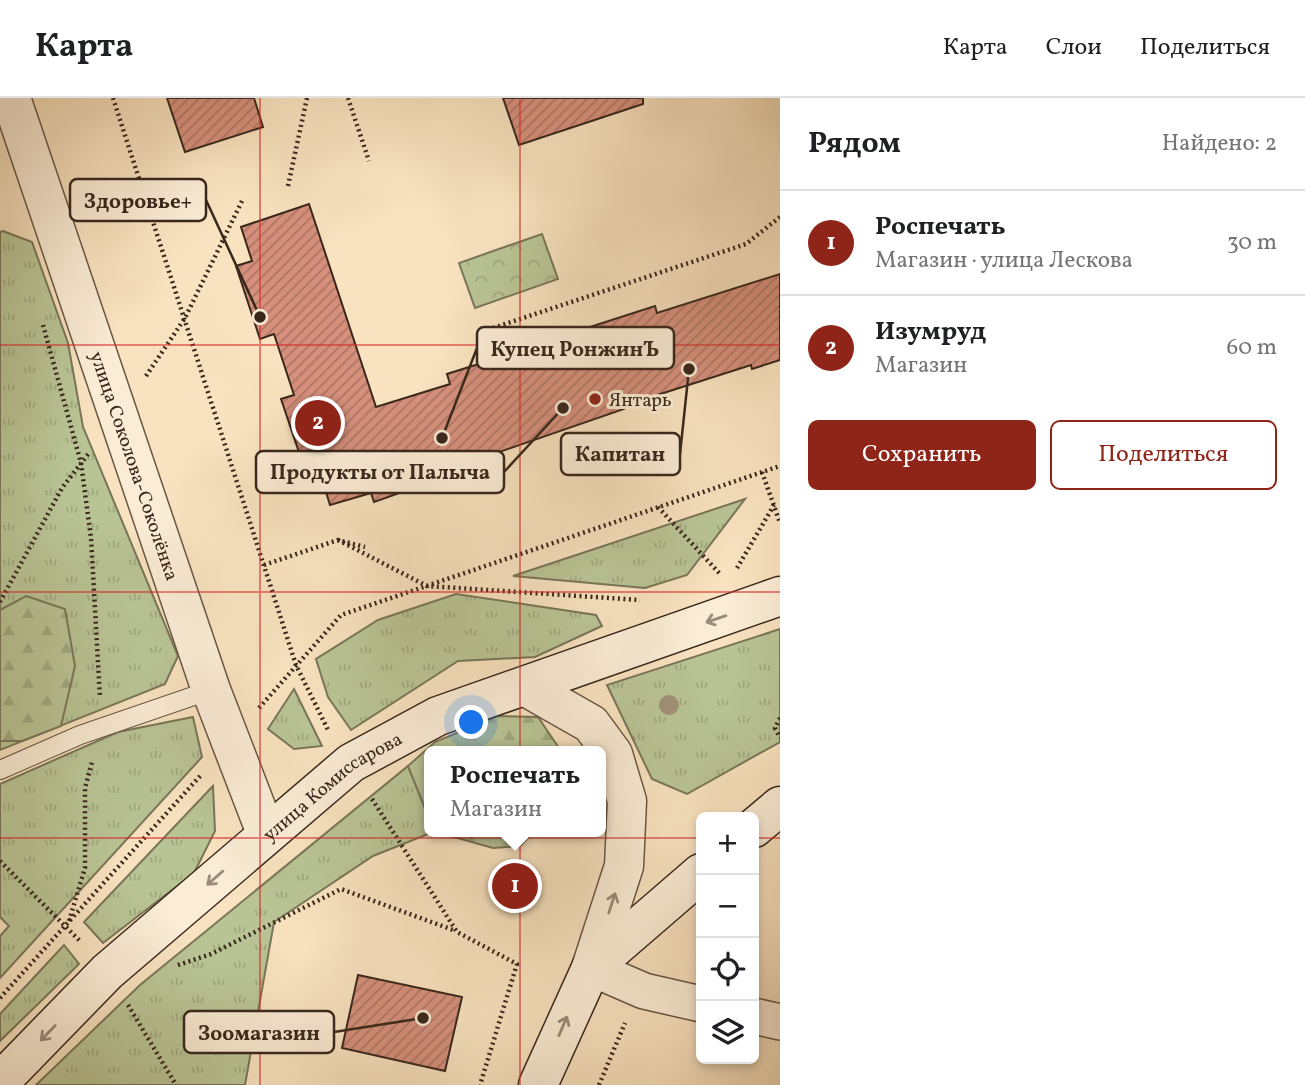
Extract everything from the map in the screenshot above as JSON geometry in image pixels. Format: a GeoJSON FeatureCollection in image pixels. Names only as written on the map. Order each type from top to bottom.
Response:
{"type":"FeatureCollection","features":[{"type":"Feature","properties":{"kind":"main road","name":"улица Соколова-Соколёнка"},"geometry":{"type":"LineString","coordinates":[[10,98],[211,690],[266,833]]}},
{"type":"Feature","properties":{"kind":"main road","name":"улица Комиссарова"},"geometry":{"type":"LineString","coordinates":[[0,1082],[107,972],[266,833],[351,763],[438,716],[780,596]]}},
{"type":"Feature","properties":{"kind":"main road"},"geometry":{"type":"LineString","coordinates":[[526,687],[591,724],[613,754],[627,801],[624,866],[591,968],[537,1085]]}},
{"type":"Feature","properties":{"kind":"main road"},"geometry":{"type":"LineString","coordinates":[[759,824],[780,806]]}},
{"type":"Feature","properties":{"kind":"main road"},"geometry":{"type":"LineString","coordinates":[[591,968],[699,875]]}},
{"type":"Feature","properties":{"kind":"street"},"geometry":{"type":"LineString","coordinates":[[591,968],[644,991],[696,1003]]}},
{"type":"Feature","properties":{"kind":"street"},"geometry":{"type":"LineString","coordinates":[[759,1017],[780,1022]]}},
{"type":"Feature","properties":{"kind":"lane"},"geometry":{"type":"LineString","coordinates":[[0,770],[101,728],[211,690]]}},
{"type":"Feature","properties":{"kind":"path"},"geometry":{"type":"LineString","coordinates":[[113,98],[296,665],[321,719],[457,932]]}},
{"type":"Feature","properties":{"kind":"path"},"geometry":{"type":"LineString","coordinates":[[288,186],[307,98]]}},
{"type":"Feature","properties":{"kind":"path"},"geometry":{"type":"LineString","coordinates":[[348,98],[369,161]]}},
{"type":"Feature","properties":{"kind":"path"},"geometry":{"type":"LineString","coordinates":[[493,328],[747,244],[780,217]]}},
{"type":"Feature","properties":{"kind":"path"},"geometry":{"type":"LineString","coordinates":[[40,316],[81,464],[91,538],[101,728],[85,788],[85,868],[68,926]]}},
{"type":"Feature","properties":{"kind":"path"},"geometry":{"type":"LineString","coordinates":[[0,998],[68,926],[341,615],[780,466]]}},
{"type":"Feature","properties":{"kind":"path"},"geometry":{"type":"LineString","coordinates":[[762,472],[780,523]]}},
{"type":"Feature","properties":{"kind":"path"},"geometry":{"type":"LineString","coordinates":[[735,572],[774,505]]}},
{"type":"Feature","properties":{"kind":"path"},"geometry":{"type":"LineString","coordinates":[[659,507],[728,583]]}},
{"type":"Feature","properties":{"kind":"path"},"geometry":{"type":"LineString","coordinates":[[264,565],[338,540],[365,547]]}},
{"type":"Feature","properties":{"kind":"path"},"geometry":{"type":"LineString","coordinates":[[338,540],[427,586],[642,601]]}},
{"type":"Feature","properties":{"kind":"path"},"geometry":{"type":"LineString","coordinates":[[780,718],[775,728],[780,738]]}},
{"type":"Feature","properties":{"kind":"path"},"geometry":{"type":"LineString","coordinates":[[167,973],[341,889],[457,932],[517,964],[480,1085]]}},
{"type":"Feature","properties":{"kind":"path"},"geometry":{"type":"LineString","coordinates":[[599,1085],[629,1015],[644,991]]}},
{"type":"Feature","properties":{"kind":"path"},"geometry":{"type":"LineString","coordinates":[[126,1002],[136,995]]}},
{"type":"Feature","properties":{"kind":"green space"},"geometry":{"type":"Polygon","coordinates":[[[0,232],[32,242],[68,343],[83,427],[178,656],[165,684],[0,750],[0,232]]]}},
{"type":"Feature","properties":{"kind":"green space"},"geometry":{"type":"Polygon","coordinates":[[[542,234],[558,279],[475,308],[459,263],[542,234]]]}},
{"type":"Feature","properties":{"kind":"green space"},"geometry":{"type":"Polygon","coordinates":[[[745,499],[687,575],[645,588],[513,576],[745,499]]]}},
{"type":"Feature","properties":{"kind":"green space"},"geometry":{"type":"Polygon","coordinates":[[[456,594],[596,615],[602,626],[535,657],[458,661],[351,730],[328,697],[316,659],[378,620],[456,594]]]}},
{"type":"Feature","properties":{"kind":"green space"},"geometry":{"type":"Polygon","coordinates":[[[26,596],[65,609],[75,666],[61,726],[22,741],[0,741],[0,610],[26,596]]]}},
{"type":"Feature","properties":{"kind":"green space"},"geometry":{"type":"Polygon","coordinates":[[[780,629],[780,742],[687,794],[652,779],[607,685],[780,629]]]}},
{"type":"Feature","properties":{"kind":"green space"},"geometry":{"type":"Polygon","coordinates":[[[294,689],[322,746],[294,749],[268,729],[294,689]]]}},
{"type":"Feature","properties":{"kind":"green space"},"geometry":{"type":"Polygon","coordinates":[[[497,716],[538,717],[558,746],[430,746],[497,716]]]}},
{"type":"Feature","properties":{"kind":"green space"},"geometry":{"type":"Polygon","coordinates":[[[193,717],[202,757],[0,978],[0,936],[9,926],[0,917],[0,784],[118,732],[193,717]]]}},
{"type":"Feature","properties":{"kind":"green space"},"geometry":{"type":"Polygon","coordinates":[[[424,752],[424,806],[408,766],[424,752]]]}},
{"type":"Feature","properties":{"kind":"green space"},"geometry":{"type":"Polygon","coordinates":[[[408,766],[424,806],[424,836],[373,856],[274,922],[245,1085],[36,1085],[140,985],[408,766]]]}},
{"type":"Feature","properties":{"kind":"green space"},"geometry":{"type":"Polygon","coordinates":[[[213,786],[215,831],[194,873],[103,943],[84,922],[213,786]]]}},
{"type":"Feature","properties":{"kind":"green space"},"geometry":{"type":"Polygon","coordinates":[[[454,837],[529,837],[520,846],[493,848],[454,837]]]}},
{"type":"Feature","properties":{"kind":"green space"},"geometry":{"type":"Polygon","coordinates":[[[64,945],[79,964],[0,1041],[0,1014],[64,945]]]}},
{"type":"Feature","properties":{"kind":"building"},"geometry":{"type":"Polygon","coordinates":[[[167,98],[254,98],[263,127],[185,152],[167,98]]]}},
{"type":"Feature","properties":{"kind":"building"},"geometry":{"type":"Polygon","coordinates":[[[503,98],[643,98],[643,104],[519,145],[503,98]]]}},
{"type":"Feature","properties":{"kind":"building"},"geometry":{"type":"Polygon","coordinates":[[[309,204],[376,407],[450,384],[447,374],[520,351],[524,360],[588,340],[584,329],[655,306],[657,313],[780,274],[780,360],[752,369],[751,365],[623,406],[624,409],[412,482],[414,488],[374,502],[371,493],[330,505],[319,470],[306,473],[281,399],[294,395],[274,334],[260,339],[236,266],[252,261],[241,227],[309,204]]]}},
{"type":"Feature","properties":{"kind":"building"},"geometry":{"type":"Polygon","coordinates":[[[522,865],[530,888],[516,904],[499,890],[502,873],[522,865]]]}},
{"type":"Feature","properties":{"kind":"building"},"geometry":{"type":"Polygon","coordinates":[[[358,975],[462,997],[445,1071],[342,1048],[358,975]]]}},
{"type":"Feature","properties":{"kind":"place","name":"Здоровье+"},"geometry":{"type":"Point","coordinates":[260,317]}},
{"type":"Feature","properties":{"kind":"place","name":"Капитан"},"geometry":{"type":"Point","coordinates":[689,369]}},
{"type":"Feature","properties":{"kind":"place","name":"Янтарь"},"geometry":{"type":"Point","coordinates":[595,399]}},
{"type":"Feature","properties":{"kind":"place","name":"Продукты от Палыча"},"geometry":{"type":"Point","coordinates":[563,408]}},
{"type":"Feature","properties":{"kind":"place","name":"Изумруд"},"geometry":{"type":"Point","coordinates":[318,423]}},
{"type":"Feature","properties":{"kind":"place","name":"Купец РонжинЪ"},"geometry":{"type":"Point","coordinates":[442,438]}},
{"type":"Feature","properties":{"kind":"place","name":"Роспечать"},"geometry":{"type":"Point","coordinates":[515,886]}},
{"type":"Feature","properties":{"kind":"place","name":"Зоомагазин"},"geometry":{"type":"Point","coordinates":[423,1018]}}]}
